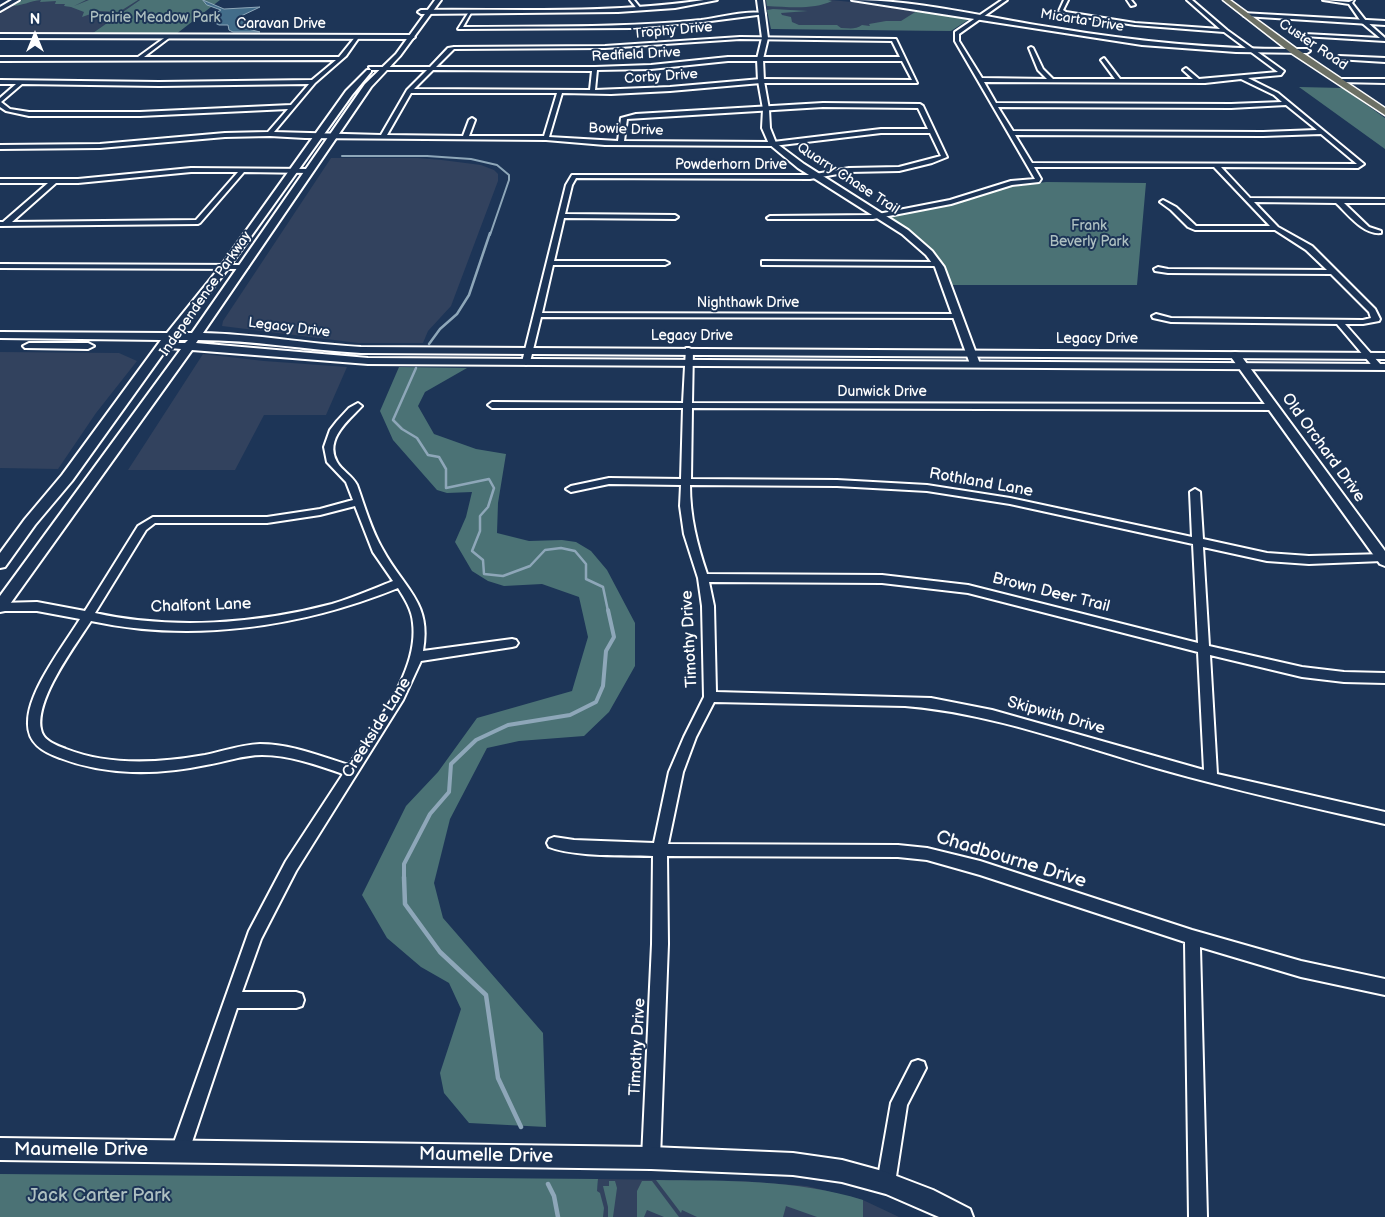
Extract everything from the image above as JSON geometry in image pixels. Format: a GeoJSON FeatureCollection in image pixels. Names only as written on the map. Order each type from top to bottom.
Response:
{"type":"FeatureCollection","features":[{"type":"Feature","properties":{"kind":"main road","name":"Independence Parkway"},"geometry":{"type":"LineString","coordinates":[[0,563],[102,432],[162,346],[172,336],[224,268],[349,93],[402,37],[430,0]]}},
{"type":"Feature","properties":{"kind":"main road","name":"Independence Parkway"},"geometry":{"type":"LineString","coordinates":[[0,607],[189,346],[368,86],[412,37],[438,0]]}},
{"type":"Feature","properties":{"kind":"main road","name":"Custer Road"},"geometry":{"type":"LineString","coordinates":[[1226,0],[1354,81],[1383,107]]}},
{"type":"Feature","properties":{"kind":"main road","name":"Custer Road"},"geometry":{"type":"LineString","coordinates":[[1236,0],[1294,51],[1383,107]]}},
{"type":"Feature","properties":{"kind":"main road"},"geometry":{"type":"LineString","coordinates":[[256,222],[273,223]]}},
{"type":"Feature","properties":{"kind":"main road","name":"Legacy Drive"},"geometry":{"type":"LineString","coordinates":[[1,342],[47,341],[60,335],[196,336],[261,339],[322,348],[361,350],[530,350],[975,364],[1382,367]]}},
{"type":"Feature","properties":{"kind":"main road","name":"Legacy Drive"},"geometry":{"type":"LineString","coordinates":[[1,342],[248,349],[313,358],[368,361],[526,362],[688,356],[971,353],[1385,356]]}},
{"type":"Feature","properties":{"kind":"main road"},"geometry":{"type":"LineString","coordinates":[[313,358],[322,348]]}},
{"type":"Feature","properties":{"kind":"main road"},"geometry":{"type":"LineString","coordinates":[[102,432],[127,433]]}},
{"type":"Feature","properties":{"kind":"street"},"geometry":{"type":"LineString","coordinates":[[1,8],[16,0]]}},
{"type":"Feature","properties":{"kind":"street"},"geometry":{"type":"LineString","coordinates":[[632,0],[640,9]]}},
{"type":"Feature","properties":{"kind":"street"},"geometry":{"type":"LineString","coordinates":[[422,11],[592,11],[640,9],[714,0]]}},
{"type":"Feature","properties":{"kind":"street","name":"Quarry Chase Trail"},"geometry":{"type":"LineString","coordinates":[[760,0],[765,38],[760,59],[761,81],[766,109],[766,128],[772,144],[787,156],[918,242],[936,264],[958,316],[975,364]]}},
{"type":"Feature","properties":{"kind":"street","name":"Micarta Drive"},"geometry":{"type":"LineString","coordinates":[[855,0],[918,7],[1117,40],[1180,47],[1252,51],[1307,51]]}},
{"type":"Feature","properties":{"kind":"street"},"geometry":{"type":"LineString","coordinates":[[770,218],[859,218],[880,216],[951,202],[1011,183],[1037,180],[956,37],[957,33],[1005,0]]}},
{"type":"Feature","properties":{"kind":"street"},"geometry":{"type":"LineString","coordinates":[[1066,0],[1061,11],[1065,13],[1150,25],[1225,31]]}},
{"type":"Feature","properties":{"kind":"street"},"geometry":{"type":"LineString","coordinates":[[1129,0],[1133,5]]}},
{"type":"Feature","properties":{"kind":"street"},"geometry":{"type":"LineString","coordinates":[[980,80],[1198,81],[1282,72],[1225,31],[1189,0]]}},
{"type":"Feature","properties":{"kind":"street"},"geometry":{"type":"LineString","coordinates":[[1325,0],[1351,1],[1364,22],[1385,40]]}},
{"type":"Feature","properties":{"kind":"street"},"geometry":{"type":"LineString","coordinates":[[470,11],[460,28],[602,29],[658,26],[732,16],[763,14]]}},
{"type":"Feature","properties":{"kind":"street"},"geometry":{"type":"LineString","coordinates":[[1251,15],[1299,16],[1385,23]]}},
{"type":"Feature","properties":{"kind":"street"},"geometry":{"type":"LineString","coordinates":[[602,29],[605,48]]}},
{"type":"Feature","properties":{"kind":"street"},"geometry":{"type":"LineString","coordinates":[[1305,35],[1385,40]]}},
{"type":"Feature","properties":{"kind":"street","name":"Caravan Drive"},"geometry":{"type":"LineString","coordinates":[[0,36],[412,37]]}},
{"type":"Feature","properties":{"kind":"street"},"geometry":{"type":"LineString","coordinates":[[140,58],[167,37]]}},
{"type":"Feature","properties":{"kind":"street"},"geometry":{"type":"LineString","coordinates":[[270,134],[313,82],[340,58],[358,37]]}},
{"type":"Feature","properties":{"kind":"street","name":"Trophy Drive"},"geometry":{"type":"LineString","coordinates":[[429,69],[450,49],[454,48],[605,48],[723,38],[894,40],[902,60]]}},
{"type":"Feature","properties":{"kind":"street"},"geometry":{"type":"LineString","coordinates":[[1031,48],[1041,70],[1051,80]]}},
{"type":"Feature","properties":{"kind":"street"},"geometry":{"type":"LineString","coordinates":[[0,59],[340,58]]}},
{"type":"Feature","properties":{"kind":"street"},"geometry":{"type":"LineString","coordinates":[[1339,58],[1385,60]]}},
{"type":"Feature","properties":{"kind":"street","name":"Redfield Drive"},"geometry":{"type":"LineString","coordinates":[[372,68],[595,69],[650,67],[728,59],[902,60]]}},
{"type":"Feature","properties":{"kind":"street","name":"Corby Drive"},"geometry":{"type":"LineString","coordinates":[[409,92],[592,92],[670,89],[761,81],[914,82],[902,60]]}},
{"type":"Feature","properties":{"kind":"street"},"geometry":{"type":"LineString","coordinates":[[1104,60],[1120,81]]}},
{"type":"Feature","properties":{"kind":"street"},"geometry":{"type":"LineString","coordinates":[[383,136],[409,92],[429,69]]}},
{"type":"Feature","properties":{"kind":"street"},"geometry":{"type":"LineString","coordinates":[[592,92],[595,69]]}},
{"type":"Feature","properties":{"kind":"street"},"geometry":{"type":"LineString","coordinates":[[1186,70],[1198,81]]}},
{"type":"Feature","properties":{"kind":"street"},"geometry":{"type":"LineString","coordinates":[[1030,165],[1360,165],[1361,162],[1276,94],[1242,77]]}},
{"type":"Feature","properties":{"kind":"street"},"geometry":{"type":"LineString","coordinates":[[1341,81],[1385,81]]}},
{"type":"Feature","properties":{"kind":"street"},"geometry":{"type":"LineString","coordinates":[[0,82],[159,84],[313,82]]}},
{"type":"Feature","properties":{"kind":"street"},"geometry":{"type":"LineString","coordinates":[[21,82],[0,102],[8,110],[29,114],[140,114],[293,107]]}},
{"type":"Feature","properties":{"kind":"street"},"geometry":{"type":"LineString","coordinates":[[546,138],[560,92]]}},
{"type":"Feature","properties":{"kind":"street"},"geometry":{"type":"LineString","coordinates":[[994,105],[1231,106],[1286,103]]}},
{"type":"Feature","properties":{"kind":"street"},"geometry":{"type":"LineString","coordinates":[[621,143],[624,118],[629,116],[823,105],[920,106],[932,131]]}},
{"type":"Feature","properties":{"kind":"street"},"geometry":{"type":"LineString","coordinates":[[465,137],[472,120]]}},
{"type":"Feature","properties":{"kind":"street","name":"Bowie Drive"},"geometry":{"type":"LineString","coordinates":[[0,147],[100,146],[217,136],[270,134],[546,138],[621,143],[772,144],[881,131],[932,131]]}},
{"type":"Feature","properties":{"kind":"street","name":"Powderhorn Drive"},"geometry":{"type":"LineString","coordinates":[[562,216],[569,185],[574,176],[810,177],[849,170],[899,169],[944,157],[932,131]]}},
{"type":"Feature","properties":{"kind":"street"},"geometry":{"type":"LineString","coordinates":[[1011,133],[1270,134],[1322,132]]}},
{"type":"Feature","properties":{"kind":"street"},"geometry":{"type":"LineString","coordinates":[[1156,316],[1170,320],[1363,322],[1376,319],[1372,311],[1334,272],[1309,248],[1276,228],[1216,165]]}},
{"type":"Feature","properties":{"kind":"street"},"geometry":{"type":"LineString","coordinates":[[0,181],[106,180],[178,171],[309,171]]}},
{"type":"Feature","properties":{"kind":"street"},"geometry":{"type":"LineString","coordinates":[[2,224],[198,222],[242,171]]}},
{"type":"Feature","properties":{"kind":"street"},"geometry":{"type":"LineString","coordinates":[[2,224],[54,181]]}},
{"type":"Feature","properties":{"kind":"street"},"geometry":{"type":"LineString","coordinates":[[1249,200],[1385,201]]}},
{"type":"Feature","properties":{"kind":"street"},"geometry":{"type":"LineString","coordinates":[[1338,201],[1367,228],[1379,232]]}},
{"type":"Feature","properties":{"kind":"street"},"geometry":{"type":"LineString","coordinates":[[1163,202],[1173,206],[1195,228],[1276,228]]}},
{"type":"Feature","properties":{"kind":"street"},"geometry":{"type":"LineString","coordinates":[[105,222],[114,213]]}},
{"type":"Feature","properties":{"kind":"street"},"geometry":{"type":"LineString","coordinates":[[526,362],[562,216],[675,217]]}},
{"type":"Feature","properties":{"kind":"street"},"geometry":{"type":"LineString","coordinates":[[551,263],[665,263]]}},
{"type":"Feature","properties":{"kind":"street"},"geometry":{"type":"LineString","coordinates":[[765,263],[936,264]]}},
{"type":"Feature","properties":{"kind":"street"},"geometry":{"type":"LineString","coordinates":[[0,266],[244,267]]}},
{"type":"Feature","properties":{"kind":"street"},"geometry":{"type":"LineString","coordinates":[[1158,269],[1168,271],[1334,272]]}},
{"type":"Feature","properties":{"kind":"street","name":"Nighthawk Drive"},"geometry":{"type":"LineString","coordinates":[[538,315],[958,316]]}},
{"type":"Feature","properties":{"kind":"street"},"geometry":{"type":"LineString","coordinates":[[1339,322],[1369,356],[1382,367]]}},
{"type":"Feature","properties":{"kind":"street","name":"Old Orchard Drive"},"geometry":{"type":"LineString","coordinates":[[1235,355],[1384,559]]}},
{"type":"Feature","properties":{"kind":"street","name":"Timothy Drive"},"geometry":{"type":"LineString","coordinates":[[651,1158],[660,944],[660,850],[676,772],[690,737],[710,698],[708,606],[704,578],[696,559],[686,518],[688,356]]}},
{"type":"Feature","properties":{"kind":"street","name":"Dunwick Drive"},"geometry":{"type":"LineString","coordinates":[[492,404],[1273,407]]}},
{"type":"Feature","properties":{"kind":"street","name":"Creekside Lane"},"geometry":{"type":"LineString","coordinates":[[180,1151],[254,936],[274,896],[399,697],[413,669],[416,657],[419,622],[411,600],[378,552],[351,483],[329,458],[329,448],[334,432],[344,416],[358,406]]}},
{"type":"Feature","properties":{"kind":"street","name":"Rothland Lane"},"geometry":{"type":"LineString","coordinates":[[571,489],[598,482],[685,481],[837,483],[936,489],[1010,502],[1198,543],[1283,558],[1309,560],[1384,559]]}},
{"type":"Feature","properties":{"kind":"street"},"geometry":{"type":"LineString","coordinates":[[1196,492],[1211,778]]}},
{"type":"Feature","properties":{"kind":"street"},"geometry":{"type":"LineString","coordinates":[[351,771],[301,756],[269,749],[234,752],[206,760],[164,765],[107,765],[73,758],[42,744],[34,728],[39,698],[142,528],[154,520],[168,519],[267,520],[320,512],[358,502]]}},
{"type":"Feature","properties":{"kind":"street","name":"Brown Deer Trail"},"geometry":{"type":"LineString","coordinates":[[704,578],[908,580],[968,589],[1204,649],[1324,675],[1385,678]]}},
{"type":"Feature","properties":{"kind":"street","name":"Chalfont Lane"},"geometry":{"type":"LineString","coordinates":[[0,607],[40,607],[89,615],[117,622],[151,625],[224,624],[260,621],[330,608],[363,598],[399,583]]}},
{"type":"Feature","properties":{"kind":"street"},"geometry":{"type":"LineString","coordinates":[[416,657],[512,643]]}},
{"type":"Feature","properties":{"kind":"street","name":"Skipwith Drive"},"geometry":{"type":"LineString","coordinates":[[710,698],[932,703],[992,715],[1211,778],[1385,818]]}},
{"type":"Feature","properties":{"kind":"street","name":"Chadbourne Drive"},"geometry":{"type":"LineString","coordinates":[[554,843],[574,846],[660,850],[898,851],[927,854],[980,868],[1192,937],[1301,969],[1385,987]]}},
{"type":"Feature","properties":{"kind":"street"},"geometry":{"type":"LineString","coordinates":[[1192,937],[1198,1217]]}},
{"type":"Feature","properties":{"kind":"street"},"geometry":{"type":"LineString","coordinates":[[231,1000],[296,1000]]}},
{"type":"Feature","properties":{"kind":"street"},"geometry":{"type":"LineString","coordinates":[[886,1183],[899,1103],[918,1068]]}},
{"type":"Feature","properties":{"kind":"street","name":"Maumelle Drive"},"geometry":{"type":"LineString","coordinates":[[0,1150],[651,1158],[793,1164],[842,1171],[886,1183],[925,1198],[962,1217]]}},
{"type":"Feature","properties":{"kind":"shaded area"},"geometry":{"type":"Polygon","coordinates":[[[22,0],[140,0],[90,35],[0,34],[0,12],[22,0]]]}},
{"type":"Feature","properties":{"kind":"shaded area"},"geometry":{"type":"Polygon","coordinates":[[[203,0],[224,9],[260,7],[239,17],[245,17],[243,24],[248,29],[260,32],[233,32],[229,30],[228,25],[219,25],[209,20],[210,16],[221,10],[207,5],[203,0]]]}},
{"type":"Feature","properties":{"kind":"shaded area"},"geometry":{"type":"Polygon","coordinates":[[[765,0],[831,0],[922,9],[955,26],[949,31],[771,29],[765,0]]]}},
{"type":"Feature","properties":{"kind":"shaded area"},"geometry":{"type":"Polygon","coordinates":[[[331,158],[418,158],[442,160],[481,165],[494,170],[498,174],[498,181],[451,306],[428,331],[423,343],[358,343],[222,326],[223,321],[331,158]]]}},
{"type":"Feature","properties":{"kind":"shaded area"},"geometry":{"type":"Polygon","coordinates":[[[0,352],[119,353],[137,361],[96,413],[58,469],[0,468],[0,352]]]}},
{"type":"Feature","properties":{"kind":"shaded area"},"geometry":{"type":"Polygon","coordinates":[[[203,354],[347,367],[326,415],[264,415],[235,470],[128,470],[203,354]]]}},
{"type":"Feature","properties":{"kind":"shaded area"},"geometry":{"type":"Polygon","coordinates":[[[598,1179],[742,1181],[807,1186],[863,1200],[899,1217],[594,1217],[598,1179]]]}},
{"type":"Feature","properties":{"kind":"green space"},"geometry":{"type":"Polygon","coordinates":[[[22,0],[41,0],[11,6],[22,0]]]}},
{"type":"Feature","properties":{"kind":"green space"},"geometry":{"type":"Polygon","coordinates":[[[41,0],[86,0],[74,6],[89,0],[138,0],[119,12],[99,11],[82,17],[84,12],[64,6],[65,4],[55,4],[56,1],[40,2],[41,0]]]}},
{"type":"Feature","properties":{"kind":"green space","name":"Prairie Meadow Park"},"geometry":{"type":"Polygon","coordinates":[[[140,0],[220,0],[175,35],[90,35],[140,0]]]}},
{"type":"Feature","properties":{"kind":"green space"},"geometry":{"type":"Polygon","coordinates":[[[766,0],[832,1],[817,6],[792,7],[767,6],[766,0]]]}},
{"type":"Feature","properties":{"kind":"green space"},"geometry":{"type":"Polygon","coordinates":[[[920,9],[971,18],[951,31],[771,29],[767,10],[808,11],[781,13],[791,17],[792,22],[799,25],[837,25],[841,28],[854,28],[862,25],[870,26],[869,24],[886,21],[901,21],[920,9]]]}},
{"type":"Feature","properties":{"kind":"green space"},"geometry":{"type":"Polygon","coordinates":[[[1299,87],[1343,88],[1385,118],[1385,149],[1299,87]]]}},
{"type":"Feature","properties":{"kind":"green space","name":"Frank Beverly Park"},"geometry":{"type":"Polygon","coordinates":[[[1046,182],[1146,183],[1137,285],[950,285],[940,261],[933,252],[888,217],[1004,188],[1046,182]]]}},
{"type":"Feature","properties":{"kind":"green space"},"geometry":{"type":"Polygon","coordinates":[[[399,367],[467,368],[425,392],[418,406],[434,434],[476,449],[506,454],[498,503],[497,533],[529,541],[562,540],[576,542],[591,551],[607,570],[635,623],[635,666],[609,712],[584,736],[519,741],[487,748],[450,819],[434,883],[443,918],[543,1033],[546,1127],[469,1123],[444,1093],[440,1073],[461,1009],[449,983],[421,967],[387,938],[362,895],[406,806],[438,772],[477,718],[572,691],[588,637],[579,597],[542,584],[504,586],[488,581],[472,571],[455,542],[466,517],[472,492],[447,493],[437,490],[393,440],[380,411],[399,367]]]}},
{"type":"Feature","properties":{"kind":"green space","name":"Jack Carter Park"},"geometry":{"type":"Polygon","coordinates":[[[0,1174],[598,1179],[597,1191],[600,1193],[604,1208],[603,1217],[0,1217],[0,1174]]]}},
{"type":"Feature","properties":{"kind":"green space"},"geometry":{"type":"Polygon","coordinates":[[[656,1180],[761,1182],[812,1188],[863,1200],[863,1217],[817,1217],[786,1206],[783,1217],[697,1217],[682,1210],[681,1213],[656,1180]]]}},
{"type":"Feature","properties":{"kind":"green space"},"geometry":{"type":"Polygon","coordinates":[[[609,1181],[615,1181],[617,1188],[613,1217],[608,1217],[608,1207],[603,1186],[609,1186],[609,1181]]]}},
{"type":"Feature","properties":{"kind":"green space"},"geometry":{"type":"Polygon","coordinates":[[[642,1181],[652,1181],[679,1217],[664,1217],[647,1210],[644,1217],[637,1217],[637,1191],[642,1181]]]}},
{"type":"Feature","properties":{"kind":"waterway"},"geometry":{"type":"LineString","coordinates":[[342,156],[427,156],[471,159],[497,165],[509,175],[509,180],[490,235]]}},
{"type":"Feature","properties":{"kind":"waterway"},"geometry":{"type":"LineString","coordinates":[[429,344],[440,329],[457,314],[469,295],[490,233]]}},
{"type":"Feature","properties":{"kind":"waterway"},"geometry":{"type":"LineString","coordinates":[[416,368],[393,420],[402,429],[417,438],[428,455],[439,457],[446,469],[446,488],[489,479],[494,488],[488,507],[480,516],[480,531],[472,551],[483,560],[484,574],[503,576],[530,566],[545,550],[561,548],[575,551],[586,564],[586,579],[603,587],[608,611]]}},
{"type":"Feature","properties":{"kind":"waterway"},"geometry":{"type":"LineString","coordinates":[[404,877],[404,864],[430,814],[449,792],[451,764],[476,740],[508,725],[570,715],[596,702],[603,686],[606,651],[614,637],[608,610]]}},
{"type":"Feature","properties":{"kind":"waterway"},"geometry":{"type":"LineString","coordinates":[[404,877],[405,904],[440,952],[486,995],[498,1078],[521,1127]]}},
{"type":"Feature","properties":{"kind":"waterway"},"geometry":{"type":"LineString","coordinates":[[548,1184],[554,1196],[558,1217]]}}]}
